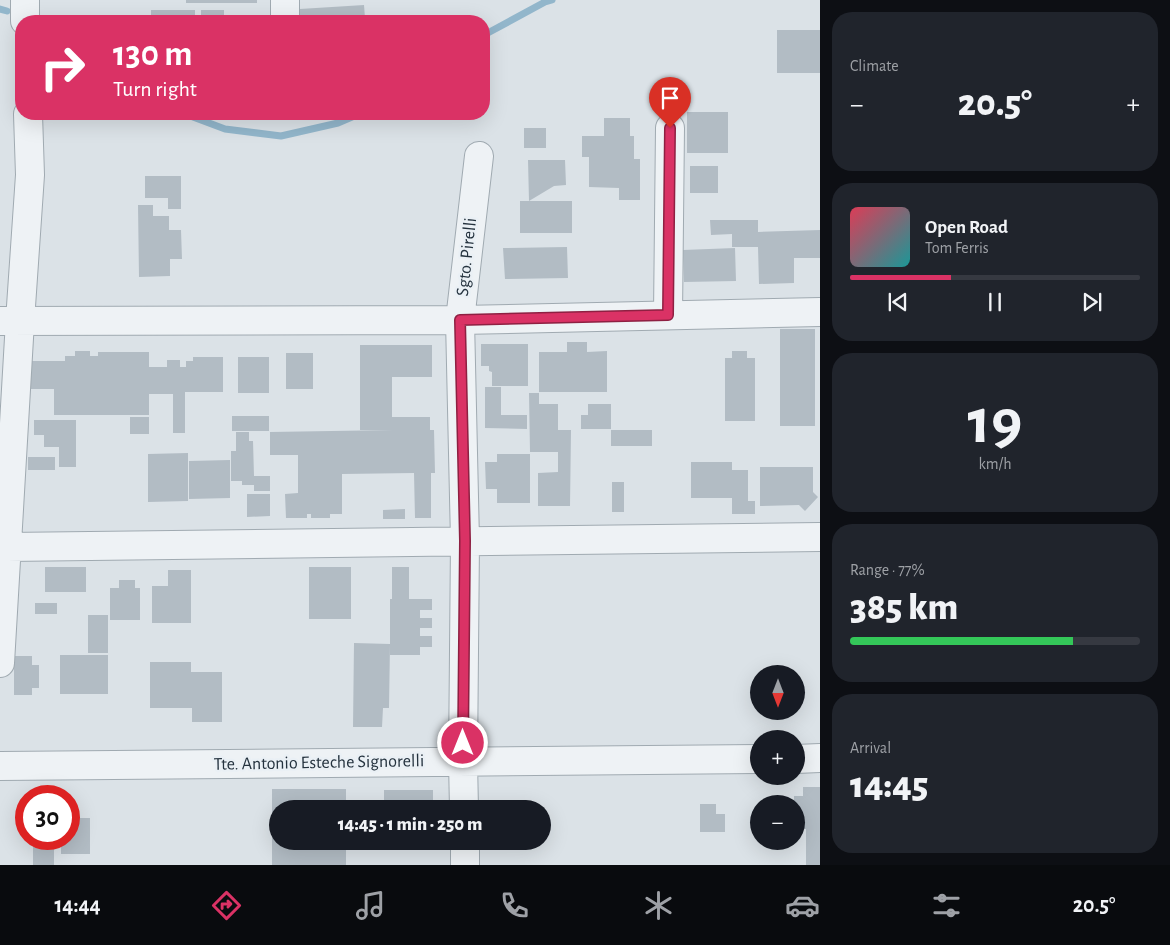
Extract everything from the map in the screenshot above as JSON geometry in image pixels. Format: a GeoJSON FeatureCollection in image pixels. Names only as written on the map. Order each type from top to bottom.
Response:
{"type":"FeatureCollection","features":[{"type":"Feature","properties":{"kind":"street"},"geometry":{"type":"LineString","coordinates":[[25,0],[25,15]]}},
{"type":"Feature","properties":{"kind":"street"},"geometry":{"type":"LineString","coordinates":[[285,0],[285,15]]}},
{"type":"Feature","properties":{"kind":"street"},"geometry":{"type":"LineString","coordinates":[[0,664],[7,547],[10,321],[30,175],[28,120]]}},
{"type":"Feature","properties":{"kind":"street"},"geometry":{"type":"LineString","coordinates":[[668,315],[670,128]]}},
{"type":"Feature","properties":{"kind":"street","name":"Sgto. Pirelli"},"geometry":{"type":"LineString","coordinates":[[464,800],[465,541],[460,320],[479,156]]}},
{"type":"Feature","properties":{"kind":"street"},"geometry":{"type":"LineString","coordinates":[[10,321],[460,320],[820,312]]}},
{"type":"Feature","properties":{"kind":"street"},"geometry":{"type":"LineString","coordinates":[[7,547],[820,537]]}},
{"type":"Feature","properties":{"kind":"street"},"geometry":{"type":"LineString","coordinates":[[805,759],[820,758]]}},
{"type":"Feature","properties":{"kind":"street","name":"Tte. Antonio Esteche Signorelli"},"geometry":{"type":"LineString","coordinates":[[0,766],[750,759]]}},
{"type":"Feature","properties":{"kind":"street"},"geometry":{"type":"LineString","coordinates":[[465,850],[465,865]]}},
{"type":"Feature","properties":{"kind":"building"},"geometry":{"type":"Polygon","coordinates":[[[186,0],[257,0],[257,3],[186,3],[186,0]]]}},
{"type":"Feature","properties":{"kind":"building"},"geometry":{"type":"Polygon","coordinates":[[[364,5],[365,15],[300,15],[300,9],[364,5]]]}},
{"type":"Feature","properties":{"kind":"building"},"geometry":{"type":"Polygon","coordinates":[[[151,10],[195,10],[195,15],[151,15],[151,10]]]}},
{"type":"Feature","properties":{"kind":"building"},"geometry":{"type":"Polygon","coordinates":[[[201,10],[224,10],[224,15],[201,15],[201,10]]]}},
{"type":"Feature","properties":{"kind":"building"},"geometry":{"type":"Polygon","coordinates":[[[777,30],[820,30],[820,73],[777,73],[777,30]]]}},
{"type":"Feature","properties":{"kind":"building"},"geometry":{"type":"Polygon","coordinates":[[[687,112],[728,112],[728,153],[687,153],[687,112]]]}},
{"type":"Feature","properties":{"kind":"building"},"geometry":{"type":"Polygon","coordinates":[[[604,118],[630,118],[630,136],[634,136],[634,159],[640,159],[640,200],[619,200],[619,188],[589,187],[589,157],[582,157],[582,136],[604,136],[604,118]]]}},
{"type":"Feature","properties":{"kind":"building"},"geometry":{"type":"Polygon","coordinates":[[[524,128],[546,128],[546,148],[524,148],[524,128]]]}},
{"type":"Feature","properties":{"kind":"building"},"geometry":{"type":"Polygon","coordinates":[[[528,160],[565,160],[566,185],[554,186],[529,201],[528,160]]]}},
{"type":"Feature","properties":{"kind":"building"},"geometry":{"type":"Polygon","coordinates":[[[690,166],[718,166],[718,193],[690,193],[690,166]]]}},
{"type":"Feature","properties":{"kind":"building"},"geometry":{"type":"Polygon","coordinates":[[[145,176],[181,176],[181,209],[168,209],[168,198],[145,198],[145,176]]]}},
{"type":"Feature","properties":{"kind":"building"},"geometry":{"type":"Polygon","coordinates":[[[520,201],[572,201],[572,233],[520,233],[520,201]]]}},
{"type":"Feature","properties":{"kind":"building"},"geometry":{"type":"Polygon","coordinates":[[[138,205],[153,205],[153,216],[169,216],[169,230],[181,230],[182,259],[170,259],[170,276],[139,277],[138,205]]]}},
{"type":"Feature","properties":{"kind":"building"},"geometry":{"type":"Polygon","coordinates":[[[710,220],[758,220],[758,232],[820,230],[820,258],[794,258],[794,283],[759,284],[758,247],[732,247],[732,234],[711,235],[710,220]]]}},
{"type":"Feature","properties":{"kind":"building"},"geometry":{"type":"Polygon","coordinates":[[[567,247],[568,278],[505,279],[503,248],[567,247]]]}},
{"type":"Feature","properties":{"kind":"building"},"geometry":{"type":"Polygon","coordinates":[[[735,248],[736,281],[684,282],[683,250],[735,248]]]}},
{"type":"Feature","properties":{"kind":"building"},"geometry":{"type":"Polygon","coordinates":[[[780,329],[815,329],[815,426],[780,426],[780,329]]]}},
{"type":"Feature","properties":{"kind":"building"},"geometry":{"type":"Polygon","coordinates":[[[567,342],[587,342],[587,352],[607,351],[607,392],[539,392],[539,352],[567,352],[567,342]]]}},
{"type":"Feature","properties":{"kind":"building"},"geometry":{"type":"Polygon","coordinates":[[[481,344],[528,344],[528,386],[492,386],[492,372],[489,371],[489,366],[481,366],[481,344]]]}},
{"type":"Feature","properties":{"kind":"building"},"geometry":{"type":"Polygon","coordinates":[[[360,345],[432,345],[432,377],[392,377],[392,417],[430,417],[430,430],[434,430],[435,473],[431,473],[431,518],[415,518],[414,473],[342,474],[342,514],[330,514],[330,518],[311,518],[311,514],[307,514],[307,518],[286,518],[285,494],[298,493],[298,455],[270,455],[270,432],[393,430],[360,430],[360,345]]]}},
{"type":"Feature","properties":{"kind":"building"},"geometry":{"type":"Polygon","coordinates":[[[75,351],[90,351],[90,356],[98,356],[98,352],[149,352],[149,367],[167,367],[167,360],[180,360],[180,367],[186,367],[186,361],[193,361],[193,357],[223,357],[223,392],[185,392],[185,433],[173,433],[173,394],[149,394],[149,415],[54,415],[54,389],[31,389],[31,361],[65,361],[65,356],[75,356],[75,351]]]}},
{"type":"Feature","properties":{"kind":"building"},"geometry":{"type":"Polygon","coordinates":[[[732,351],[747,351],[747,358],[755,358],[755,421],[725,421],[725,358],[732,358],[732,351]]]}},
{"type":"Feature","properties":{"kind":"building"},"geometry":{"type":"Polygon","coordinates":[[[286,353],[313,353],[313,389],[286,389],[286,353]]]}},
{"type":"Feature","properties":{"kind":"building"},"geometry":{"type":"Polygon","coordinates":[[[238,357],[269,357],[269,393],[238,393],[238,357]]]}},
{"type":"Feature","properties":{"kind":"building"},"geometry":{"type":"Polygon","coordinates":[[[485,387],[501,387],[501,415],[527,415],[527,429],[485,428],[485,387]]]}},
{"type":"Feature","properties":{"kind":"building"},"geometry":{"type":"Polygon","coordinates":[[[529,393],[539,393],[539,404],[558,404],[558,430],[571,430],[570,506],[538,506],[538,473],[558,472],[558,452],[530,452],[529,393]]]}},
{"type":"Feature","properties":{"kind":"building"},"geometry":{"type":"Polygon","coordinates":[[[588,404],[611,404],[611,429],[581,429],[581,415],[588,415],[588,404]]]}},
{"type":"Feature","properties":{"kind":"building"},"geometry":{"type":"Polygon","coordinates":[[[232,416],[269,416],[269,431],[232,431],[232,416]]]}},
{"type":"Feature","properties":{"kind":"building"},"geometry":{"type":"Polygon","coordinates":[[[130,417],[149,417],[149,434],[130,434],[130,417]]]}},
{"type":"Feature","properties":{"kind":"building"},"geometry":{"type":"Polygon","coordinates":[[[34,420],[76,420],[76,467],[59,467],[59,447],[44,447],[44,435],[34,435],[34,420]]]}},
{"type":"Feature","properties":{"kind":"building"},"geometry":{"type":"Polygon","coordinates":[[[611,430],[652,430],[652,446],[611,446],[611,430]]]}},
{"type":"Feature","properties":{"kind":"building"},"geometry":{"type":"Polygon","coordinates":[[[236,432],[249,432],[249,441],[253,441],[254,476],[270,476],[270,491],[254,491],[254,485],[242,485],[242,481],[231,481],[231,451],[236,451],[236,432]]]}},
{"type":"Feature","properties":{"kind":"building"},"geometry":{"type":"Polygon","coordinates":[[[188,453],[188,501],[148,502],[148,454],[188,453]]]}},
{"type":"Feature","properties":{"kind":"building"},"geometry":{"type":"Polygon","coordinates":[[[497,454],[530,454],[530,503],[497,503],[497,489],[486,489],[485,462],[497,462],[497,454]]]}},
{"type":"Feature","properties":{"kind":"building"},"geometry":{"type":"Polygon","coordinates":[[[28,457],[55,457],[55,470],[28,470],[28,457]]]}},
{"type":"Feature","properties":{"kind":"building"},"geometry":{"type":"Polygon","coordinates":[[[230,460],[230,498],[189,499],[189,461],[230,460]]]}},
{"type":"Feature","properties":{"kind":"building"},"geometry":{"type":"Polygon","coordinates":[[[691,462],[732,462],[732,470],[748,470],[748,501],[755,501],[755,514],[732,514],[732,498],[691,498],[691,462]]]}},
{"type":"Feature","properties":{"kind":"building"},"geometry":{"type":"Polygon","coordinates":[[[760,467],[813,467],[813,492],[818,497],[805,511],[799,505],[760,506],[760,467]]]}},
{"type":"Feature","properties":{"kind":"building"},"geometry":{"type":"Polygon","coordinates":[[[612,482],[624,482],[624,512],[612,512],[612,482]]]}},
{"type":"Feature","properties":{"kind":"building"},"geometry":{"type":"Polygon","coordinates":[[[247,494],[270,494],[270,516],[247,517],[247,494]]]}},
{"type":"Feature","properties":{"kind":"building"},"geometry":{"type":"Polygon","coordinates":[[[405,509],[405,519],[383,519],[383,510],[405,509]]]}},
{"type":"Feature","properties":{"kind":"building"},"geometry":{"type":"Polygon","coordinates":[[[45,567],[86,567],[86,592],[45,592],[45,567]]]}},
{"type":"Feature","properties":{"kind":"building"},"geometry":{"type":"Polygon","coordinates":[[[309,567],[351,567],[351,619],[309,619],[309,567]]]}},
{"type":"Feature","properties":{"kind":"building"},"geometry":{"type":"Polygon","coordinates":[[[392,567],[409,567],[409,599],[432,599],[432,610],[420,610],[420,618],[432,618],[432,628],[420,628],[420,636],[432,636],[432,647],[420,647],[420,655],[390,655],[392,567]]]}},
{"type":"Feature","properties":{"kind":"building"},"geometry":{"type":"Polygon","coordinates":[[[168,570],[191,570],[191,623],[152,623],[152,586],[168,586],[168,570]]]}},
{"type":"Feature","properties":{"kind":"building"},"geometry":{"type":"Polygon","coordinates":[[[119,580],[135,580],[135,588],[140,588],[140,620],[110,620],[110,588],[119,588],[119,580]]]}},
{"type":"Feature","properties":{"kind":"building"},"geometry":{"type":"Polygon","coordinates":[[[35,603],[57,603],[57,614],[35,614],[35,603]]]}},
{"type":"Feature","properties":{"kind":"building"},"geometry":{"type":"Polygon","coordinates":[[[88,615],[108,615],[108,653],[88,653],[88,615]]]}},
{"type":"Feature","properties":{"kind":"building"},"geometry":{"type":"Polygon","coordinates":[[[354,643],[390,644],[389,708],[383,708],[382,727],[353,727],[354,643]]]}},
{"type":"Feature","properties":{"kind":"building"},"geometry":{"type":"Polygon","coordinates":[[[60,655],[108,655],[108,694],[60,694],[60,655]]]}},
{"type":"Feature","properties":{"kind":"building"},"geometry":{"type":"Polygon","coordinates":[[[14,656],[32,656],[32,665],[39,665],[39,688],[32,688],[32,695],[14,695],[14,656]]]}},
{"type":"Feature","properties":{"kind":"building"},"geometry":{"type":"Polygon","coordinates":[[[150,662],[191,662],[191,672],[222,672],[222,722],[192,722],[192,708],[150,708],[150,662]]]}},
{"type":"Feature","properties":{"kind":"building"},"geometry":{"type":"Polygon","coordinates":[[[803,787],[820,787],[820,865],[806,865],[805,795],[803,795],[803,787]]]}},
{"type":"Feature","properties":{"kind":"building"},"geometry":{"type":"Polygon","coordinates":[[[272,789],[346,789],[346,800],[272,800],[272,789]]]}},
{"type":"Feature","properties":{"kind":"building"},"geometry":{"type":"Polygon","coordinates":[[[384,790],[433,790],[433,800],[384,800],[384,790]]]}},
{"type":"Feature","properties":{"kind":"building"},"geometry":{"type":"Polygon","coordinates":[[[700,804],[716,804],[716,814],[725,814],[725,832],[700,832],[700,804]]]}},
{"type":"Feature","properties":{"kind":"building"},"geometry":{"type":"Polygon","coordinates":[[[80,818],[90,818],[90,854],[61,854],[61,850],[80,850],[80,818]]]}},
{"type":"Feature","properties":{"kind":"building"},"geometry":{"type":"Polygon","coordinates":[[[33,850],[54,850],[54,865],[33,865],[33,850]]]}},
{"type":"Feature","properties":{"kind":"building"},"geometry":{"type":"Polygon","coordinates":[[[272,850],[346,850],[346,865],[272,865],[272,850]]]}},
{"type":"Feature","properties":{"kind":"waterway"},"geometry":{"type":"LineString","coordinates":[[490,32],[552,0]]}},
{"type":"Feature","properties":{"kind":"waterway"},"geometry":{"type":"LineString","coordinates":[[0,9],[7,11]]}},
{"type":"Feature","properties":{"kind":"waterway"},"geometry":{"type":"LineString","coordinates":[[201,120],[225,129],[281,136],[345,120]]}},
{"type":"Feature","properties":{"kind":"route"},"geometry":{"type":"LineString","coordinates":[[463,743],[465,541],[460,320],[668,315],[670,128]]}}]}
